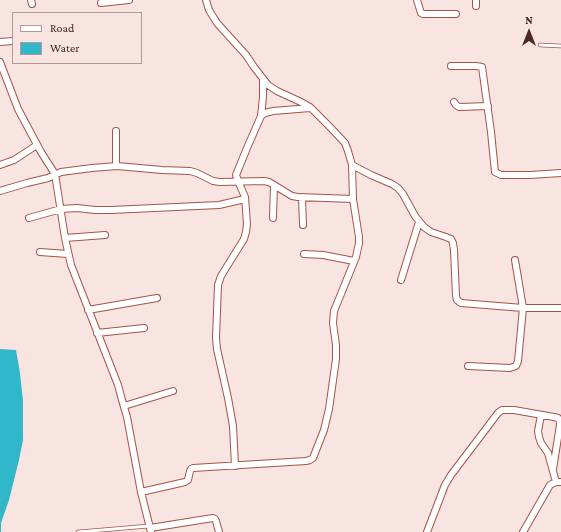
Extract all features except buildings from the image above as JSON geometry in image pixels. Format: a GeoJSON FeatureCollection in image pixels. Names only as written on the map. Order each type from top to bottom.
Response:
{"type":"FeatureCollection","features":[{"type":"Feature","properties":{"kind":"street"},"geometry":{"type":"LineString","coordinates":[[100,3],[129,0]]}},
{"type":"Feature","properties":{"kind":"street"},"geometry":{"type":"LineString","coordinates":[[141,492],[185,482],[188,480],[191,469],[193,468],[306,461],[313,458],[324,430],[329,409],[336,359],[333,323],[334,311],[358,249],[359,237],[353,199],[352,165],[344,143],[310,108],[268,85],[246,55],[217,23],[209,10],[206,0]]}},
{"type":"Feature","properties":{"kind":"street"},"geometry":{"type":"LineString","coordinates":[[417,0],[422,14],[456,14]]}},
{"type":"Feature","properties":{"kind":"street"},"geometry":{"type":"LineString","coordinates":[[0,42],[12,41]]}},
{"type":"Feature","properties":{"kind":"street"},"geometry":{"type":"LineString","coordinates":[[0,62],[18,109],[37,145],[55,174],[68,254],[76,280],[118,385],[127,417],[141,492],[150,529],[213,518],[216,521],[219,532]]}},
{"type":"Feature","properties":{"kind":"street"},"geometry":{"type":"LineString","coordinates":[[451,66],[476,66],[482,68],[488,106],[495,172],[501,175],[561,173]]}},
{"type":"Feature","properties":{"kind":"street"},"geometry":{"type":"LineString","coordinates":[[236,466],[233,426],[217,349],[217,292],[221,276],[239,248],[246,232],[247,224],[245,199],[238,181],[237,173],[261,116],[263,79]]}},
{"type":"Feature","properties":{"kind":"street"},"geometry":{"type":"LineString","coordinates":[[454,102],[456,105],[460,106],[488,106]]}},
{"type":"Feature","properties":{"kind":"street"},"geometry":{"type":"LineString","coordinates":[[261,116],[265,113],[273,111],[310,108]]}},
{"type":"Feature","properties":{"kind":"street"},"geometry":{"type":"LineString","coordinates":[[116,131],[116,166]]}},
{"type":"Feature","properties":{"kind":"street"},"geometry":{"type":"LineString","coordinates":[[0,165],[14,160],[37,145]]}},
{"type":"Feature","properties":{"kind":"street"},"geometry":{"type":"LineString","coordinates":[[352,165],[398,188],[419,222],[431,232],[446,236],[450,239],[453,243],[454,250],[456,296],[457,300],[461,303],[523,308],[561,308]]}},
{"type":"Feature","properties":{"kind":"street"},"geometry":{"type":"LineString","coordinates":[[0,191],[48,178],[61,172],[116,166],[162,170],[190,170],[213,181],[264,181],[274,184],[292,196],[353,199]]}},
{"type":"Feature","properties":{"kind":"street"},"geometry":{"type":"LineString","coordinates":[[272,218],[274,184]]}},
{"type":"Feature","properties":{"kind":"street"},"geometry":{"type":"LineString","coordinates":[[302,197],[303,225]]}},
{"type":"Feature","properties":{"kind":"street"},"geometry":{"type":"LineString","coordinates":[[29,218],[61,209],[77,208],[111,210],[219,205],[245,199]]}},
{"type":"Feature","properties":{"kind":"street"},"geometry":{"type":"LineString","coordinates":[[401,280],[419,222]]}},
{"type":"Feature","properties":{"kind":"street"},"geometry":{"type":"LineString","coordinates":[[65,238],[105,235]]}},
{"type":"Feature","properties":{"kind":"street"},"geometry":{"type":"LineString","coordinates":[[40,252],[68,254]]}},
{"type":"Feature","properties":{"kind":"street"},"geometry":{"type":"LineString","coordinates":[[304,254],[323,255],[354,261]]}},
{"type":"Feature","properties":{"kind":"street"},"geometry":{"type":"LineString","coordinates":[[468,366],[510,368],[516,366],[518,361],[523,308],[515,260]]}},
{"type":"Feature","properties":{"kind":"street"},"geometry":{"type":"LineString","coordinates":[[88,310],[157,298]]}},
{"type":"Feature","properties":{"kind":"street"},"geometry":{"type":"LineString","coordinates":[[97,333],[144,328]]}},
{"type":"Feature","properties":{"kind":"street"},"geometry":{"type":"LineString","coordinates":[[124,406],[173,391]]}},
{"type":"Feature","properties":{"kind":"street"},"geometry":{"type":"LineString","coordinates":[[427,532],[445,485],[498,413],[502,410],[558,418],[560,421],[553,469]]}},
{"type":"Feature","properties":{"kind":"street"},"geometry":{"type":"LineString","coordinates":[[524,532],[550,485],[559,482],[548,453],[539,437],[538,431],[541,415]]}},
{"type":"Feature","properties":{"kind":"lane"},"geometry":{"type":"LineString","coordinates":[[540,45],[561,46]]}},
{"type":"Feature","properties":{"kind":"lane"},"geometry":{"type":"LineString","coordinates":[[78,532],[150,529]]}},
{"type":"Feature","properties":{"kind":"water"},"geometry":{"type":"Polygon","coordinates":[[[0,349],[16,350],[23,401],[23,440],[9,500],[1,523],[1,532],[0,532],[0,349]]]}}]}
